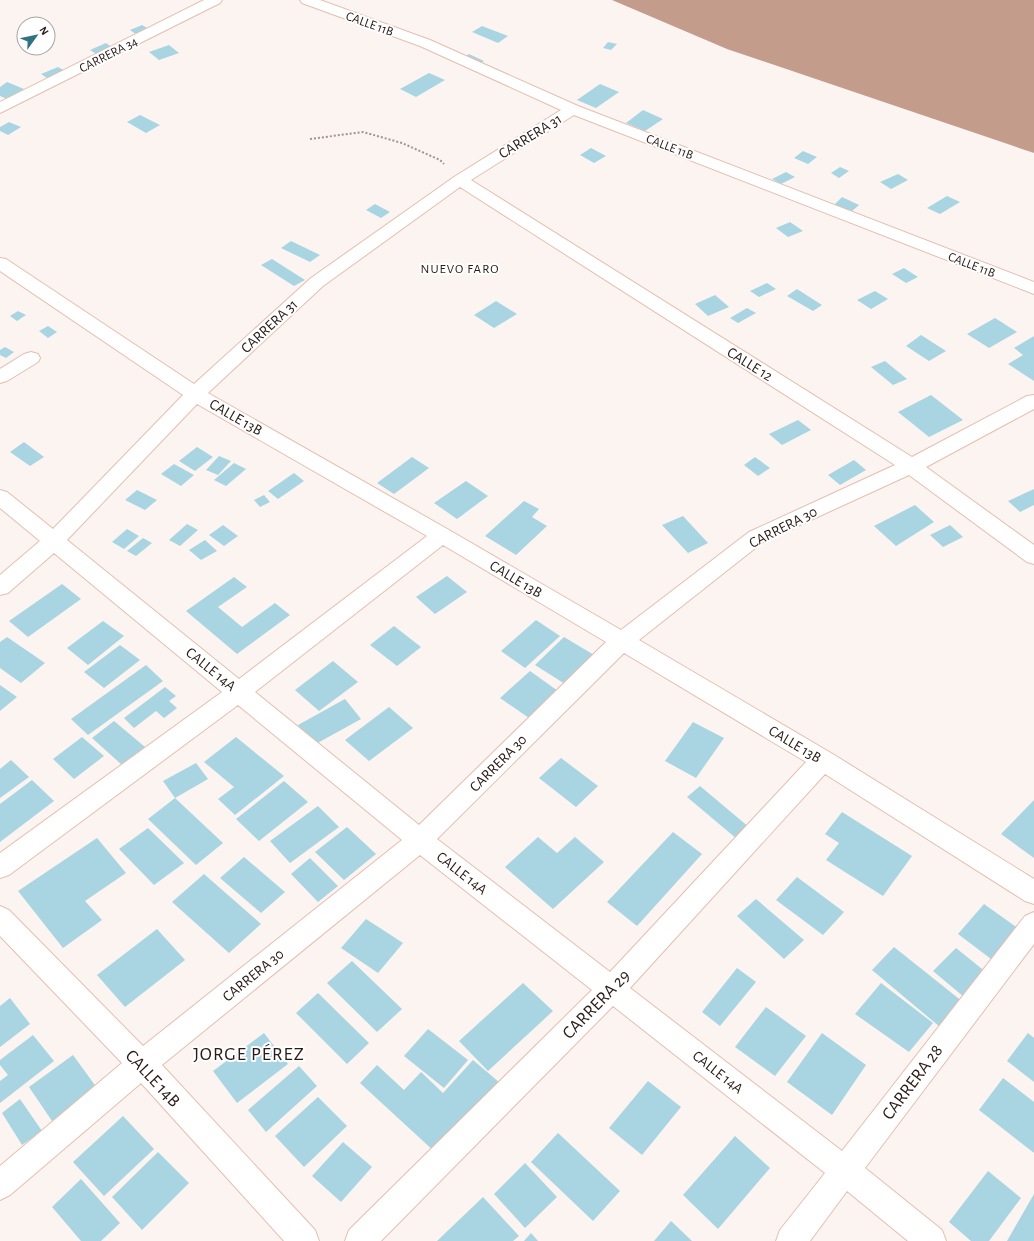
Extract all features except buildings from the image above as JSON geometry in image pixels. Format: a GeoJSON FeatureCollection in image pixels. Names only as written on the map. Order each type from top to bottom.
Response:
{"type":"FeatureCollection","features":[{"type":"Feature","properties":{"kind":"street","name":"CARRERA 34"},"geometry":{"type":"LineString","coordinates":[[0,108],[215,0]]}},
{"type":"Feature","properties":{"kind":"street","name":"CALLE 11B"},"geometry":{"type":"LineString","coordinates":[[307,0],[425,43],[573,109],[1034,288]]}},
{"type":"Feature","properties":{"kind":"street","name":"CARRERA 31"},"geometry":{"type":"LineString","coordinates":[[0,587],[54,541],[195,394],[317,282],[460,180],[573,109]]}},
{"type":"Feature","properties":{"kind":"street","name":"CALLE 12"},"geometry":{"type":"LineString","coordinates":[[460,180],[911,466],[1034,556]]}},
{"type":"Feature","properties":{"kind":"street","name":"CALLE 13B"},"geometry":{"type":"LineString","coordinates":[[1,264],[195,394],[442,535],[823,760],[1034,893]]}},
{"type":"Feature","properties":{"kind":"street"},"geometry":{"type":"LineString","coordinates":[[0,377],[31,358]]}},
{"type":"Feature","properties":{"kind":"street","name":"CARRERA 30"},"geometry":{"type":"LineString","coordinates":[[0,1185],[142,1064],[420,840],[622,641],[756,537],[911,466],[1034,401]]}},
{"type":"Feature","properties":{"kind":"street","name":"CALLE 14A"},"geometry":{"type":"LineString","coordinates":[[0,497],[420,840],[845,1171],[931,1241]]}},
{"type":"Feature","properties":{"kind":"street"},"geometry":{"type":"LineString","coordinates":[[0,867],[239,692],[442,535]]}},
{"type":"Feature","properties":{"kind":"street","name":"CARRERA 29"},"geometry":{"type":"LineString","coordinates":[[360,1241],[611,990],[823,760]]}},
{"type":"Feature","properties":{"kind":"street","name":"CALLE 14B"},"geometry":{"type":"LineString","coordinates":[[0,918],[142,1064],[304,1241]]}},
{"type":"Feature","properties":{"kind":"street","name":"CARRERA 28"},"geometry":{"type":"LineString","coordinates":[[791,1241],[1034,924]]}},
{"type":"Feature","properties":{"kind":"path"},"geometry":{"type":"LineString","coordinates":[[310,139],[363,132],[402,143],[440,160],[460,180]]}},
{"type":"Feature","properties":{"kind":"shaded area"},"geometry":{"type":"Polygon","coordinates":[[[612,0],[1034,0],[1034,153],[727,49],[612,0]]]}},
{"type":"Feature","properties":{"kind":"district","name":"NUEVO FARO"},"geometry":{"type":"Point","coordinates":[460,268]}},
{"type":"Feature","properties":{"kind":"district","name":"JORGE PÉREZ"},"geometry":{"type":"Point","coordinates":[249,1053]}}]}
